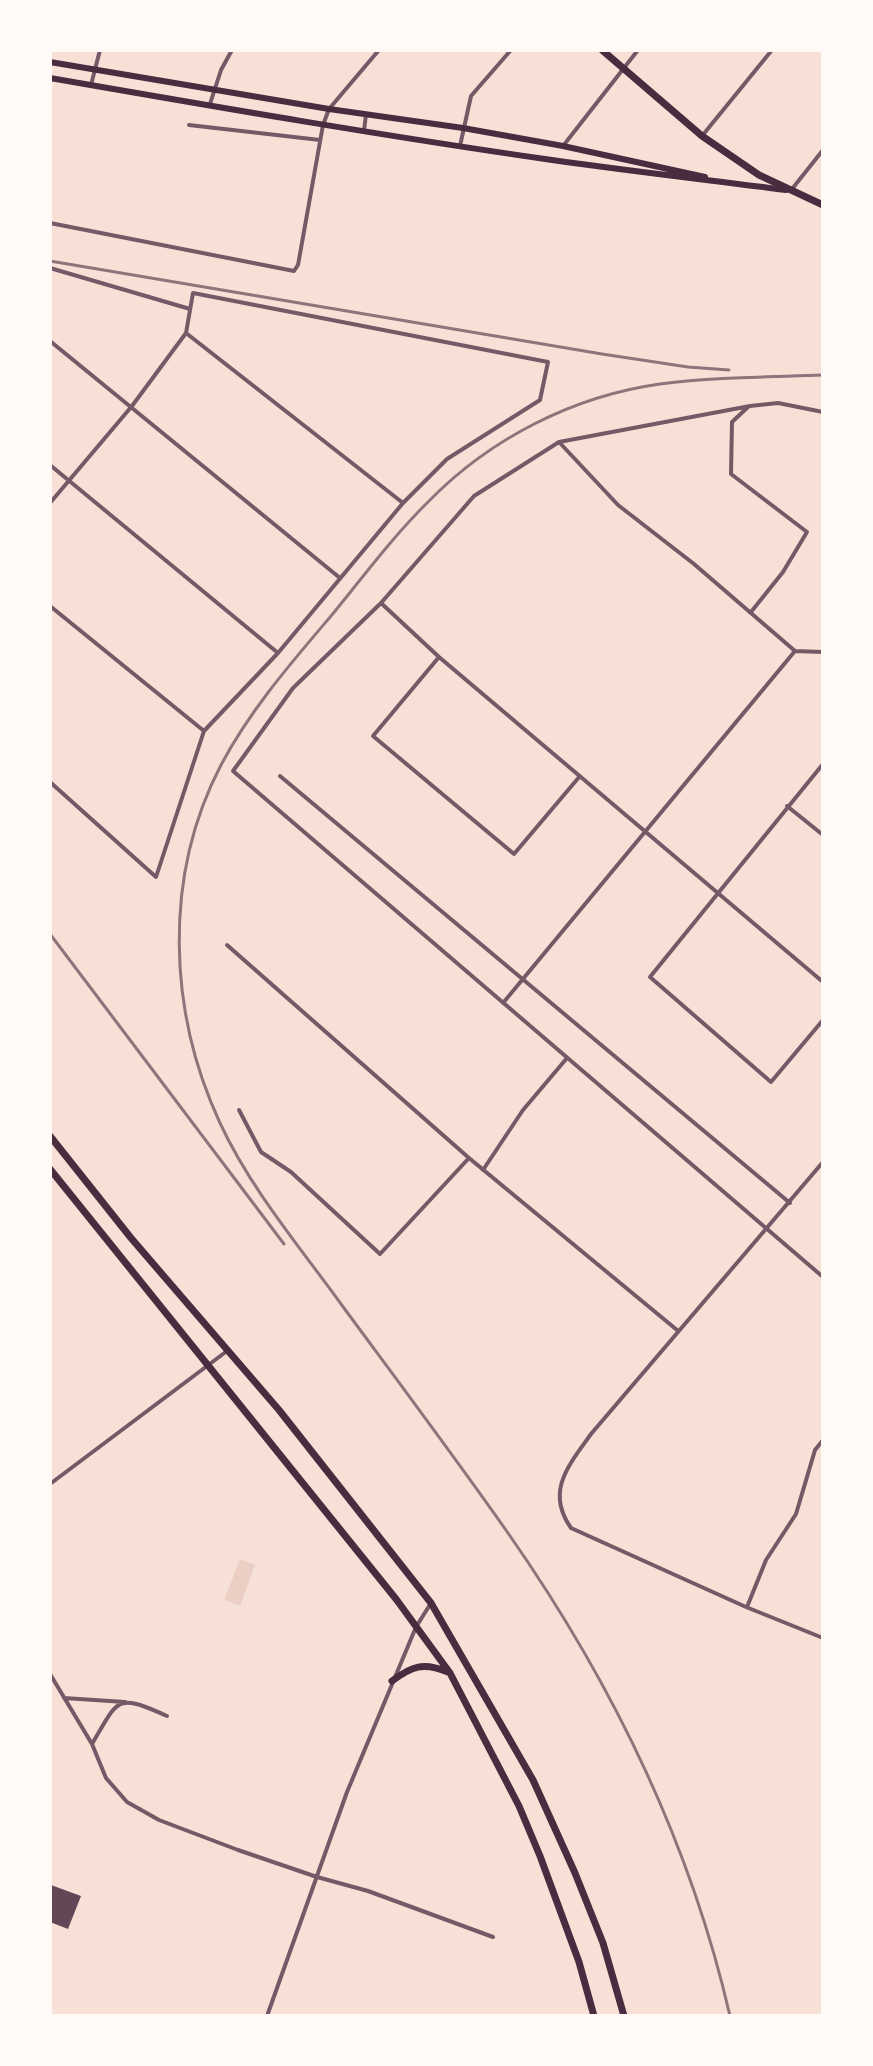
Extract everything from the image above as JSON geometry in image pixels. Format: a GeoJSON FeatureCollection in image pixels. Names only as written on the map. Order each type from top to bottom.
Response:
{"type":"FeatureCollection","features":[{"type":"Feature","properties":{"kind":"main road"},"geometry":{"type":"LineString","coordinates":[[602,50],[702,136],[759,175],[823,205]]}},
{"type":"Feature","properties":{"kind":"main road"},"geometry":{"type":"LineString","coordinates":[[50,62],[463,128],[696,173],[712,180]]}},
{"type":"Feature","properties":{"kind":"main road"},"geometry":{"type":"LineString","coordinates":[[50,78],[460,146],[790,190]]}},
{"type":"Feature","properties":{"kind":"main road"},"geometry":{"type":"LineString","coordinates":[[50,1136],[131,1238],[279,1410],[431,1603],[533,1780],[603,1943],[624,2016]]}},
{"type":"Feature","properties":{"kind":"main road"},"geometry":{"type":"LineString","coordinates":[[50,1169],[209,1365],[450,1673],[519,1806],[540,1856],[579,1962],[594,2016]]}},
{"type":"Feature","properties":{"kind":"main road"},"geometry":{"type":"LineString","coordinates":[[392,1681],[411,1667],[421,1665],[432,1665],[450,1673]]}},
{"type":"Feature","properties":{"kind":"street"},"geometry":{"type":"LineString","coordinates":[[91,85],[100,50]]}},
{"type":"Feature","properties":{"kind":"street"},"geometry":{"type":"LineString","coordinates":[[210,104],[232,50]]}},
{"type":"Feature","properties":{"kind":"street"},"geometry":{"type":"LineString","coordinates":[[50,223],[294,271],[298,265],[320,140],[329,109],[379,50]]}},
{"type":"Feature","properties":{"kind":"street"},"geometry":{"type":"LineString","coordinates":[[460,146],[471,96],[511,50]]}},
{"type":"Feature","properties":{"kind":"street"},"geometry":{"type":"LineString","coordinates":[[563,146],[638,50]]}},
{"type":"Feature","properties":{"kind":"street"},"geometry":{"type":"LineString","coordinates":[[702,136],[772,50]]}},
{"type":"Feature","properties":{"kind":"street"},"geometry":{"type":"LineString","coordinates":[[364,131],[366,114]]}},
{"type":"Feature","properties":{"kind":"street"},"geometry":{"type":"LineString","coordinates":[[189,125],[320,140]]}},
{"type":"Feature","properties":{"kind":"street"},"geometry":{"type":"LineString","coordinates":[[790,190],[823,150]]}},
{"type":"Feature","properties":{"kind":"street"},"geometry":{"type":"LineString","coordinates":[[50,268],[190,309]]}},
{"type":"Feature","properties":{"kind":"street"},"geometry":{"type":"LineString","coordinates":[[50,503],[132,406],[186,333],[193,293],[548,362],[540,400],[447,459],[403,503],[278,653],[204,731],[156,877],[50,782]]}},
{"type":"Feature","properties":{"kind":"street"},"geometry":{"type":"LineString","coordinates":[[186,333],[403,503]]}},
{"type":"Feature","properties":{"kind":"street"},"geometry":{"type":"LineString","coordinates":[[50,341],[340,578]]}},
{"type":"Feature","properties":{"kind":"street"},"geometry":{"type":"LineString","coordinates":[[823,412],[778,403],[750,406],[559,442],[474,496],[381,603],[293,688],[233,768],[237,776],[823,1277]]}},
{"type":"Feature","properties":{"kind":"street"},"geometry":{"type":"LineString","coordinates":[[750,406],[732,422],[731,474],[807,532],[783,572],[750,613]]}},
{"type":"Feature","properties":{"kind":"street"},"geometry":{"type":"LineString","coordinates":[[559,442],[618,505],[694,564],[795,651],[823,652]]}},
{"type":"Feature","properties":{"kind":"street"},"geometry":{"type":"LineString","coordinates":[[50,465],[278,653]]}},
{"type":"Feature","properties":{"kind":"street"},"geometry":{"type":"LineString","coordinates":[[381,603],[439,657],[823,982]]}},
{"type":"Feature","properties":{"kind":"street"},"geometry":{"type":"LineString","coordinates":[[50,606],[204,731]]}},
{"type":"Feature","properties":{"kind":"street"},"geometry":{"type":"LineString","coordinates":[[503,1003],[795,651]]}},
{"type":"Feature","properties":{"kind":"street"},"geometry":{"type":"LineString","coordinates":[[439,657],[373,736],[514,854],[580,776]]}},
{"type":"Feature","properties":{"kind":"street"},"geometry":{"type":"LineString","coordinates":[[823,764],[650,977],[771,1082],[823,1020]]}},
{"type":"Feature","properties":{"kind":"street"},"geometry":{"type":"LineString","coordinates":[[280,776],[790,1203]]}},
{"type":"Feature","properties":{"kind":"street"},"geometry":{"type":"LineString","coordinates":[[787,806],[823,835]]}},
{"type":"Feature","properties":{"kind":"street"},"geometry":{"type":"LineString","coordinates":[[227,945],[483,1170],[677,1330]]}},
{"type":"Feature","properties":{"kind":"street"},"geometry":{"type":"LineString","coordinates":[[483,1170],[523,1110],[567,1058]]}},
{"type":"Feature","properties":{"kind":"street"},"geometry":{"type":"LineString","coordinates":[[239,1110],[261,1152],[291,1172],[380,1254],[469,1158]]}},
{"type":"Feature","properties":{"kind":"street"},"geometry":{"type":"LineString","coordinates":[[823,1162],[591,1434],[565,1472],[560,1486],[560,1505],[571,1528],[823,1638]]}},
{"type":"Feature","properties":{"kind":"street"},"geometry":{"type":"LineString","coordinates":[[50,1484],[227,1351]]}},
{"type":"Feature","properties":{"kind":"street"},"geometry":{"type":"LineString","coordinates":[[746,1607],[766,1560],[796,1514],[815,1450],[823,1440]]}},
{"type":"Feature","properties":{"kind":"street"},"geometry":{"type":"LineString","coordinates":[[267,2016],[347,1792],[416,1627],[431,1603]]}},
{"type":"Feature","properties":{"kind":"street"},"geometry":{"type":"LineString","coordinates":[[50,1674],[92,1744],[106,1778],[127,1802],[159,1820],[493,1937]]}},
{"type":"Feature","properties":{"kind":"street"},"geometry":{"type":"LineString","coordinates":[[64,1698],[136,1702],[167,1716]]}},
{"type":"Feature","properties":{"kind":"street"},"geometry":{"type":"LineString","coordinates":[[92,1744],[111,1712],[126,1702]]}},
{"type":"Feature","properties":{"kind":"shaded area"},"geometry":{"type":"Polygon","coordinates":[[[240,1559],[255,1565],[240,1606],[224,1600],[240,1559]]]}},
{"type":"Feature","properties":{"kind":"building"},"geometry":{"type":"Polygon","coordinates":[[[51,1885],[81,1896],[68,1929],[50,1922],[51,1885]]]}},
{"type":"Feature","properties":{"kind":"railway"},"geometry":{"type":"LineString","coordinates":[[50,261],[602,354],[729,370]]}},
{"type":"Feature","properties":{"kind":"railway"},"geometry":{"type":"LineString","coordinates":[[730,2016],[693,1888],[669,1825],[613,1704],[580,1646],[488,1504],[260,1194],[220,1123],[190,1035],[182,990],[179,944],[181,898],[189,852],[202,808],[221,765],[245,725],[286,669],[391,542],[454,478],[507,439],[596,398],[660,384],[823,375]]}},
{"type":"Feature","properties":{"kind":"railway"},"geometry":{"type":"LineString","coordinates":[[50,934],[284,1244]]}}]}
